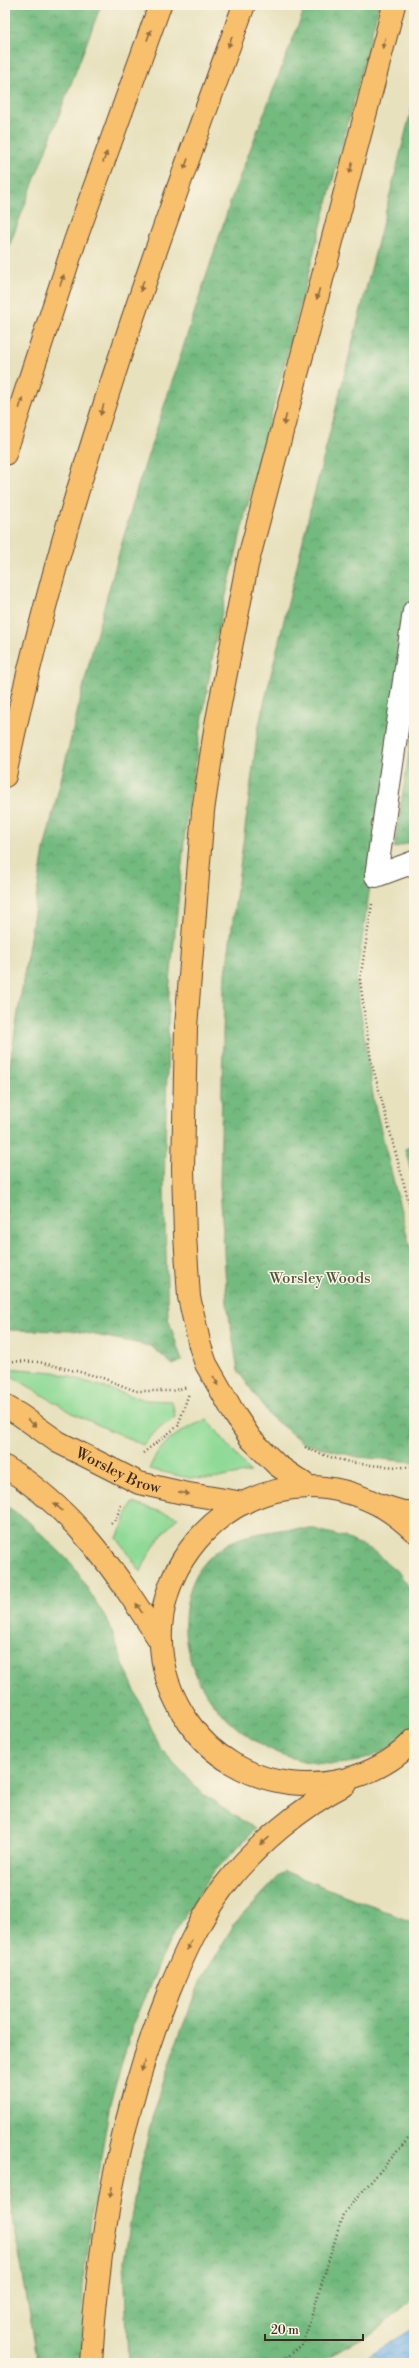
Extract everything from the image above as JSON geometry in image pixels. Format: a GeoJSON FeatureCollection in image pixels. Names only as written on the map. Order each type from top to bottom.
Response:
{"type":"FeatureCollection","features":[{"type":"Feature","properties":{"kind":"main road"},"geometry":{"type":"LineString","coordinates":[[5,454],[75,241],[160,5]]}},
{"type":"Feature","properties":{"kind":"main road"},"geometry":{"type":"LineString","coordinates":[[5,776],[59,555],[110,384],[150,264],[244,5]]}},
{"type":"Feature","properties":{"kind":"main road"},"geometry":{"type":"LineString","coordinates":[[309,1488],[277,1464],[251,1439],[235,1415],[206,1364],[200,1346],[189,1297],[185,1235],[184,1111],[192,935],[204,811],[213,744],[247,565],[394,5]]}},
{"type":"Feature","properties":{"kind":"main road","name":"Worsley Brow"},"geometry":{"type":"LineString","coordinates":[[5,1406],[58,1442],[139,1482],[183,1493],[244,1503]]}},
{"type":"Feature","properties":{"kind":"main road"},"geometry":{"type":"LineString","coordinates":[[5,1468],[20,1477],[49,1500],[82,1530],[127,1589],[160,1641]]}},
{"type":"Feature","properties":{"kind":"main road"},"geometry":{"type":"LineString","coordinates":[[376,1768],[354,1778],[335,1782],[304,1784],[279,1781],[255,1775],[233,1764],[212,1750],[195,1732],[180,1712],[169,1689],[163,1666],[160,1641],[165,1598],[181,1559],[193,1542],[208,1526],[225,1513],[244,1503],[287,1489],[309,1488],[344,1492],[403,1512],[414,1512]]}},
{"type":"Feature","properties":{"kind":"main road"},"geometry":{"type":"LineString","coordinates":[[377,1504],[397,1517],[414,1531]]}},
{"type":"Feature","properties":{"kind":"main road"},"geometry":{"type":"LineString","coordinates":[[91,2363],[96,2285],[107,2209],[119,2155],[157,2021],[190,1942],[219,1893],[244,1861],[267,1839],[332,1791],[395,1757],[413,1742]]}},
{"type":"Feature","properties":{"kind":"street"},"geometry":{"type":"LineString","coordinates":[[414,611],[376,876],[414,862]]}},
{"type":"Feature","properties":{"kind":"path"},"geometry":{"type":"LineString","coordinates":[[376,876],[360,980],[371,1060],[414,1222]]}},
{"type":"Feature","properties":{"kind":"path"},"geometry":{"type":"LineString","coordinates":[[5,1361],[40,1362],[100,1377],[136,1391],[171,1391],[191,1387]]}},
{"type":"Feature","properties":{"kind":"path"},"geometry":{"type":"LineString","coordinates":[[141,1455],[178,1426],[191,1387],[189,1381]]}},
{"type":"Feature","properties":{"kind":"path"},"geometry":{"type":"LineString","coordinates":[[303,1447],[322,1456],[342,1461],[383,1467],[414,1468]]}},
{"type":"Feature","properties":{"kind":"path"},"geometry":{"type":"LineString","coordinates":[[280,2363],[303,2344],[343,2214],[414,2132]]}},
{"type":"Feature","properties":{"kind":"green space"},"geometry":{"type":"Polygon","coordinates":[[[5,5],[101,5],[5,257],[5,5]]]}},
{"type":"Feature","properties":{"kind":"green space"},"geometry":{"type":"Polygon","coordinates":[[[306,5],[379,5],[246,511],[215,642],[187,813],[169,992],[164,1190],[168,1318],[182,1361],[173,1365],[151,1346],[75,1331],[5,1330],[5,1113],[10,1063],[44,850],[94,643],[137,489],[233,194],[306,5]]]}},
{"type":"Feature","properties":{"kind":"green space","name":"Worsley Woods"},"geometry":{"type":"Polygon","coordinates":[[[414,99],[414,590],[356,980],[374,1102],[414,1263],[414,1462],[358,1457],[303,1443],[270,1416],[238,1371],[227,1303],[220,1185],[224,988],[258,729],[310,511],[414,99]]]}},
{"type":"Feature","properties":{"kind":"green space"},"geometry":{"type":"Polygon","coordinates":[[[414,722],[414,841],[394,848],[414,722]]]}},
{"type":"Feature","properties":{"kind":"green space"},"geometry":{"type":"Polygon","coordinates":[[[414,1145],[414,1184],[405,1149],[414,1145]]]}},
{"type":"Feature","properties":{"kind":"green space"},"geometry":{"type":"Polygon","coordinates":[[[5,1368],[55,1372],[145,1400],[172,1401],[175,1417],[171,1421],[161,1426],[143,1445],[74,1414],[5,1372],[5,1368]]]}},
{"type":"Feature","properties":{"kind":"green space"},"geometry":{"type":"Polygon","coordinates":[[[207,1419],[250,1472],[212,1479],[189,1478],[149,1469],[154,1459],[166,1443],[188,1428],[207,1419]]]}},
{"type":"Feature","properties":{"kind":"green space"},"geometry":{"type":"Polygon","coordinates":[[[132,1503],[178,1517],[156,1543],[141,1572],[117,1538],[132,1503]]]}},
{"type":"Feature","properties":{"kind":"green space"},"geometry":{"type":"Polygon","coordinates":[[[5,1505],[28,1521],[72,1564],[109,1623],[122,1661],[160,1748],[203,1794],[255,1829],[211,1875],[170,1940],[134,2021],[110,2104],[94,2197],[83,2281],[82,2363],[38,2363],[14,2224],[5,2146],[5,1505]]]}},
{"type":"Feature","properties":{"kind":"green space"},"geometry":{"type":"Polygon","coordinates":[[[287,1529],[315,1529],[344,1537],[372,1550],[399,1573],[414,1594],[414,1727],[380,1753],[342,1764],[302,1760],[263,1746],[229,1721],[203,1689],[188,1651],[186,1609],[194,1579],[211,1556],[229,1543],[250,1535],[287,1529]]]}},
{"type":"Feature","properties":{"kind":"green space"},"geometry":{"type":"Polygon","coordinates":[[[284,1871],[414,1923],[414,2298],[372,2334],[316,2363],[128,2363],[124,2261],[136,2188],[153,2114],[175,2046],[201,1980],[235,1923],[284,1871]]]}},
{"type":"Feature","properties":{"kind":"water"},"geometry":{"type":"Polygon","coordinates":[[[414,2328],[414,2363],[358,2363],[414,2328]]]}}]}
